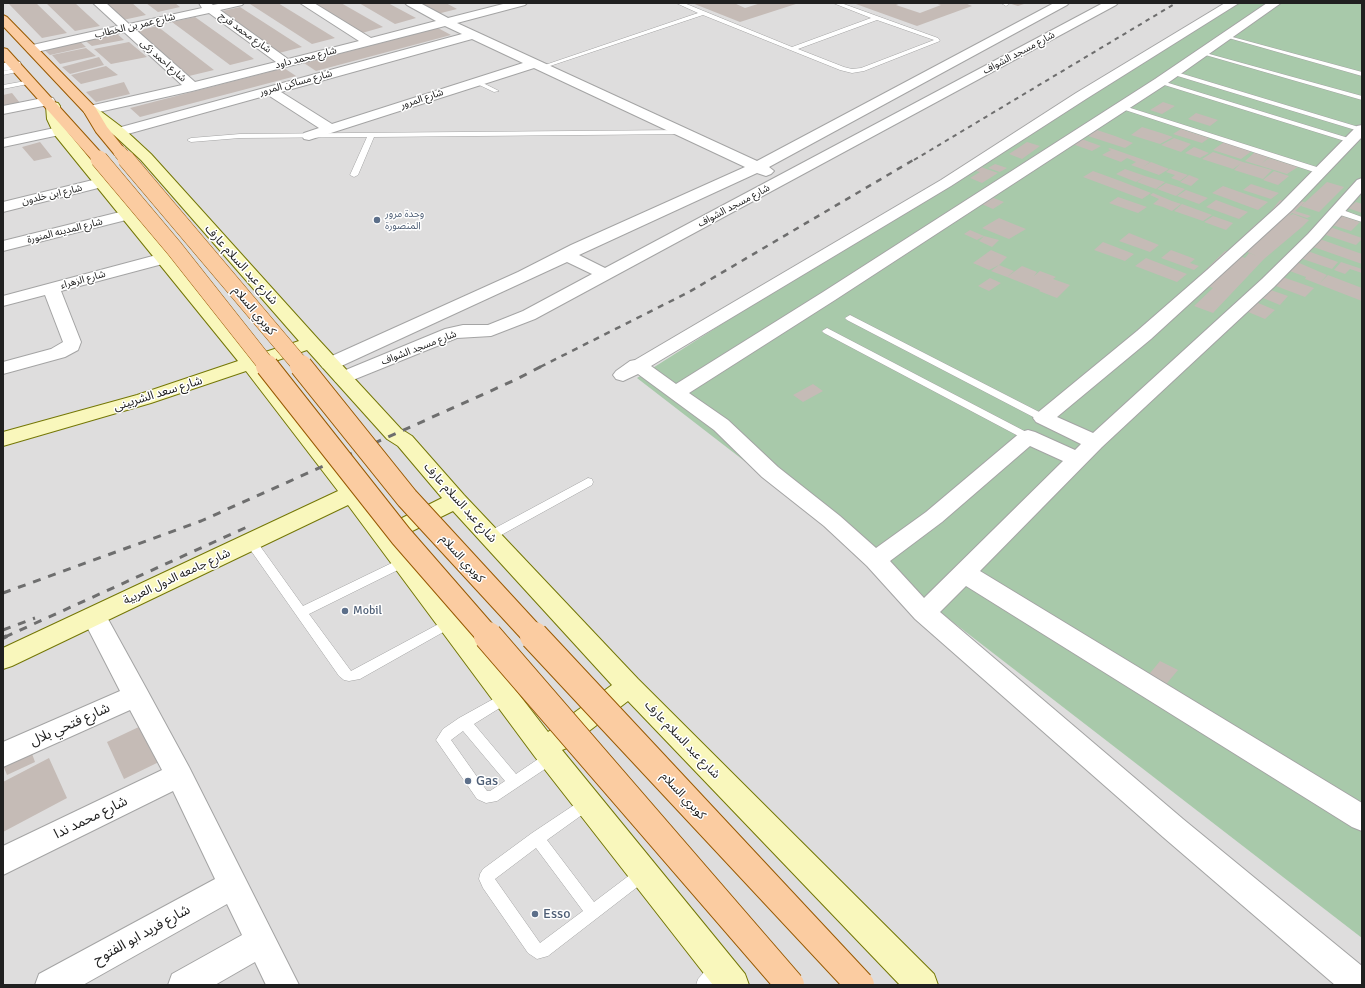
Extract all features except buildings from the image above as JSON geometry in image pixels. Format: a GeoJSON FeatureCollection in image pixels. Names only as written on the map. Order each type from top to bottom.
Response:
{"type":"FeatureCollection","features":[{"type":"Feature","properties":{"kind":"main road","name":"شارع عبد السلام عارف"},"geometry":{"type":"LineString","coordinates":[[3,19],[90,110],[106,159],[128,215],[250,364],[352,494],[548,753],[726,976]]}},
{"type":"Feature","properties":{"kind":"main road"},"geometry":{"type":"LineString","coordinates":[[3,52],[13,68],[31,82],[50,104]]}},
{"type":"Feature","properties":{"kind":"main road","name":"شارع عبد السلام عارف"},"geometry":{"type":"LineString","coordinates":[[50,104],[59,131],[106,159],[146,157],[394,434],[405,441],[456,500],[629,686],[922,985]]}},
{"type":"Feature","properties":{"kind":"main road","name":"كوبري السلام"},"geometry":{"type":"LineString","coordinates":[[50,104],[106,159],[287,349],[407,498],[467,565],[860,985]]}},
{"type":"Feature","properties":{"kind":"main road"},"geometry":{"type":"LineString","coordinates":[[106,159],[146,157]]}},
{"type":"Feature","properties":{"kind":"main road","name":"كوبري السلام"},"geometry":{"type":"LineString","coordinates":[[106,159],[174,248],[401,536],[790,985]]}},
{"type":"Feature","properties":{"kind":"main road","name":"شارع سعد الشربينى"},"geometry":{"type":"LineString","coordinates":[[3,439],[144,399],[311,343]]}},
{"type":"Feature","properties":{"kind":"main road","name":"شارع جامعه الدول العربية"},"geometry":{"type":"LineString","coordinates":[[3,659],[352,494]]}},
{"type":"Feature","properties":{"kind":"main road"},"geometry":{"type":"LineString","coordinates":[[384,536],[456,500]]}},
{"type":"Feature","properties":{"kind":"main road"},"geometry":{"type":"LineString","coordinates":[[548,753],[629,686]]}},
{"type":"Feature","properties":{"kind":"street","name":"شارع احمد زكى"},"geometry":{"type":"LineString","coordinates":[[99,3],[192,87]]}},
{"type":"Feature","properties":{"kind":"street","name":"شارع عمر بن الخطاب"},"geometry":{"type":"LineString","coordinates":[[32,49],[127,28],[207,6],[238,3]]}},
{"type":"Feature","properties":{"kind":"street"},"geometry":{"type":"LineString","coordinates":[[306,3],[368,42]]}},
{"type":"Feature","properties":{"kind":"street"},"geometry":{"type":"LineString","coordinates":[[411,3],[473,35],[784,179]]}},
{"type":"Feature","properties":{"kind":"street"},"geometry":{"type":"LineString","coordinates":[[337,371],[577,249],[757,167],[1063,3]]}},
{"type":"Feature","properties":{"kind":"street","name":"شارع مسجد الشواف"},"geometry":{"type":"LineString","coordinates":[[337,371],[452,333],[491,330],[512,323],[606,275],[1112,3]]}},
{"type":"Feature","properties":{"kind":"street"},"geometry":{"type":"LineString","coordinates":[[1233,3],[1081,96],[946,183],[630,370],[675,393],[721,425],[770,472],[832,521],[875,560],[924,613],[1173,828],[1360,985]]}},
{"type":"Feature","properties":{"kind":"street"},"geometry":{"type":"LineString","coordinates":[[675,393],[829,296],[1160,82],[1275,3]]}},
{"type":"Feature","properties":{"kind":"street","name":"شارع محمد داود"},"geometry":{"type":"LineString","coordinates":[[90,110],[192,87],[516,4]]}},
{"type":"Feature","properties":{"kind":"street","name":"شارع محمد فرج"},"geometry":{"type":"LineString","coordinates":[[207,6],[314,78]]}},
{"type":"Feature","properties":{"kind":"street","name":"شارع مساكن المرور"},"geometry":{"type":"LineString","coordinates":[[106,159],[269,90],[473,35]]}},
{"type":"Feature","properties":{"kind":"street","name":"شارع المرور"},"geometry":{"type":"LineString","coordinates":[[309,136],[478,82],[538,65]]}},
{"type":"Feature","properties":{"kind":"street"},"geometry":{"type":"LineString","coordinates":[[269,90],[330,129]]}},
{"type":"Feature","properties":{"kind":"street"},"geometry":{"type":"LineString","coordinates":[[3,110],[50,104]]}},
{"type":"Feature","properties":{"kind":"street"},"geometry":{"type":"LineString","coordinates":[[3,142],[59,131]]}},
{"type":"Feature","properties":{"kind":"street"},"geometry":{"type":"LineString","coordinates":[[1095,442],[1043,418],[1213,274],[1286,207],[1320,171],[1359,136]]}},
{"type":"Feature","properties":{"kind":"street","name":"شارع ابن خلدون"},"geometry":{"type":"LineString","coordinates":[[3,207],[106,159]]}},
{"type":"Feature","properties":{"kind":"street"},"geometry":{"type":"LineString","coordinates":[[924,613],[1095,442],[1268,283],[1361,185]]}},
{"type":"Feature","properties":{"kind":"street","name":"شارع المدينه المنورة"},"geometry":{"type":"LineString","coordinates":[[3,246],[128,215]]}},
{"type":"Feature","properties":{"kind":"street"},"geometry":{"type":"LineString","coordinates":[[567,255],[606,275]]}},
{"type":"Feature","properties":{"kind":"street","name":"شارع الزهراء"},"geometry":{"type":"LineString","coordinates":[[3,301],[164,258]]}},
{"type":"Feature","properties":{"kind":"street"},"geometry":{"type":"LineString","coordinates":[[3,368],[58,353],[71,346],[72,342],[51,288]]}},
{"type":"Feature","properties":{"kind":"street"},"geometry":{"type":"LineString","coordinates":[[875,560],[934,517],[1028,437],[1078,460]]}},
{"type":"Feature","properties":{"kind":"street"},"geometry":{"type":"LineString","coordinates":[[964,574],[1362,818]]}},
{"type":"Feature","properties":{"kind":"street"},"geometry":{"type":"LineString","coordinates":[[94,616],[179,775],[284,985]]}},
{"type":"Feature","properties":{"kind":"street","name":"شارع فتحي بلال"},"geometry":{"type":"LineString","coordinates":[[3,755],[137,695]]}},
{"type":"Feature","properties":{"kind":"street","name":"شارع محمد ندا"},"geometry":{"type":"LineString","coordinates":[[3,861],[179,775]]}},
{"type":"Feature","properties":{"kind":"street","name":"شارع فريد ابو الفتوح"},"geometry":{"type":"LineString","coordinates":[[51,985],[233,885]]}},
{"type":"Feature","properties":{"kind":"street"},"geometry":{"type":"LineString","coordinates":[[184,985],[262,941]]}},
{"type":"Feature","properties":{"kind":"lane"},"geometry":{"type":"LineString","coordinates":[[679,3],[842,69],[852,71],[862,70],[937,41],[936,39],[836,3]]}},
{"type":"Feature","properties":{"kind":"lane"},"geometry":{"type":"LineString","coordinates":[[538,65],[703,13]]}},
{"type":"Feature","properties":{"kind":"lane"},"geometry":{"type":"LineString","coordinates":[[792,49],[876,18]]}},
{"type":"Feature","properties":{"kind":"lane"},"geometry":{"type":"LineString","coordinates":[[1227,36],[1362,74]]}},
{"type":"Feature","properties":{"kind":"lane"},"geometry":{"type":"LineString","coordinates":[[1204,52],[1362,98]]}},
{"type":"Feature","properties":{"kind":"lane"},"geometry":{"type":"LineString","coordinates":[[3,73],[13,68]]}},
{"type":"Feature","properties":{"kind":"lane"},"geometry":{"type":"LineString","coordinates":[[1173,73],[1359,136]]}},
{"type":"Feature","properties":{"kind":"lane"},"geometry":{"type":"LineString","coordinates":[[3,87],[31,82]]}},
{"type":"Feature","properties":{"kind":"lane"},"geometry":{"type":"LineString","coordinates":[[478,82],[496,91]]}},
{"type":"Feature","properties":{"kind":"lane"},"geometry":{"type":"LineString","coordinates":[[1160,82],[1359,136]]}},
{"type":"Feature","properties":{"kind":"lane"},"geometry":{"type":"LineString","coordinates":[[1121,107],[1320,171]]}},
{"type":"Feature","properties":{"kind":"lane"},"geometry":{"type":"LineString","coordinates":[[190,140],[224,136],[683,132]]}},
{"type":"Feature","properties":{"kind":"lane"},"geometry":{"type":"LineString","coordinates":[[354,175],[371,135]]}},
{"type":"Feature","properties":{"kind":"lane"},"geometry":{"type":"LineString","coordinates":[[1337,211],[1362,220]]}},
{"type":"Feature","properties":{"kind":"lane"},"geometry":{"type":"LineString","coordinates":[[850,318],[1043,418]]}},
{"type":"Feature","properties":{"kind":"lane"},"geometry":{"type":"LineString","coordinates":[[827,332],[1028,437]]}},
{"type":"Feature","properties":{"kind":"lane"},"geometry":{"type":"LineString","coordinates":[[490,536],[588,482]]}},
{"type":"Feature","properties":{"kind":"lane"},"geometry":{"type":"LineString","coordinates":[[251,542],[348,676],[355,676],[450,623]]}},
{"type":"Feature","properties":{"kind":"lane"},"geometry":{"type":"LineString","coordinates":[[301,612],[404,562]]}},
{"type":"Feature","properties":{"kind":"lane"},"geometry":{"type":"LineString","coordinates":[[506,697],[464,722],[448,733],[442,740],[482,795],[486,797],[492,796],[514,782],[548,753]]}},
{"type":"Feature","properties":{"kind":"lane"},"geometry":{"type":"LineString","coordinates":[[464,722],[514,782]]}},
{"type":"Feature","properties":{"kind":"lane"},"geometry":{"type":"LineString","coordinates":[[588,802],[488,874],[487,879],[534,948],[537,951],[542,951],[644,873]]}},
{"type":"Feature","properties":{"kind":"lane"},"geometry":{"type":"LineString","coordinates":[[537,838],[593,912]]}},
{"type":"Feature","properties":{"kind":"lane"},"geometry":{"type":"LineString","coordinates":[[704,985],[726,976]]}},
{"type":"Feature","properties":{"kind":"shaded area"},"geometry":{"type":"Polygon","coordinates":[[[3,3],[1362,3],[1362,985],[3,985],[3,3]]]}},
{"type":"Feature","properties":{"kind":"green space"},"geometry":{"type":"Polygon","coordinates":[[[1227,3],[1362,3],[1362,938],[637,378],[1227,3]]]}},
{"type":"Feature","properties":{"kind":"railway"},"geometry":{"type":"LineString","coordinates":[[914,160],[1176,3]]}},
{"type":"Feature","properties":{"kind":"railway"},"geometry":{"type":"LineString","coordinates":[[540,367],[689,292],[915,159]]}},
{"type":"Feature","properties":{"kind":"railway"},"geometry":{"type":"LineString","coordinates":[[3,593],[201,521],[515,380],[542,366]]}},
{"type":"Feature","properties":{"kind":"railway"},"geometry":{"type":"LineString","coordinates":[[5,637],[247,527]]}},
{"type":"Feature","properties":{"kind":"railway"},"geometry":{"type":"LineString","coordinates":[[3,630],[35,618]]}},
{"type":"Feature","properties":{"kind":"place","name":"وحدة مرور المنصورة"},"geometry":{"type":"Point","coordinates":[377,220]}},
{"type":"Feature","properties":{"kind":"place","name":"Mobil"},"geometry":{"type":"Point","coordinates":[345,611]}},
{"type":"Feature","properties":{"kind":"place","name":"Gas"},"geometry":{"type":"Point","coordinates":[468,781]}},
{"type":"Feature","properties":{"kind":"place","name":"Esso"},"geometry":{"type":"Point","coordinates":[535,914]}}]}
